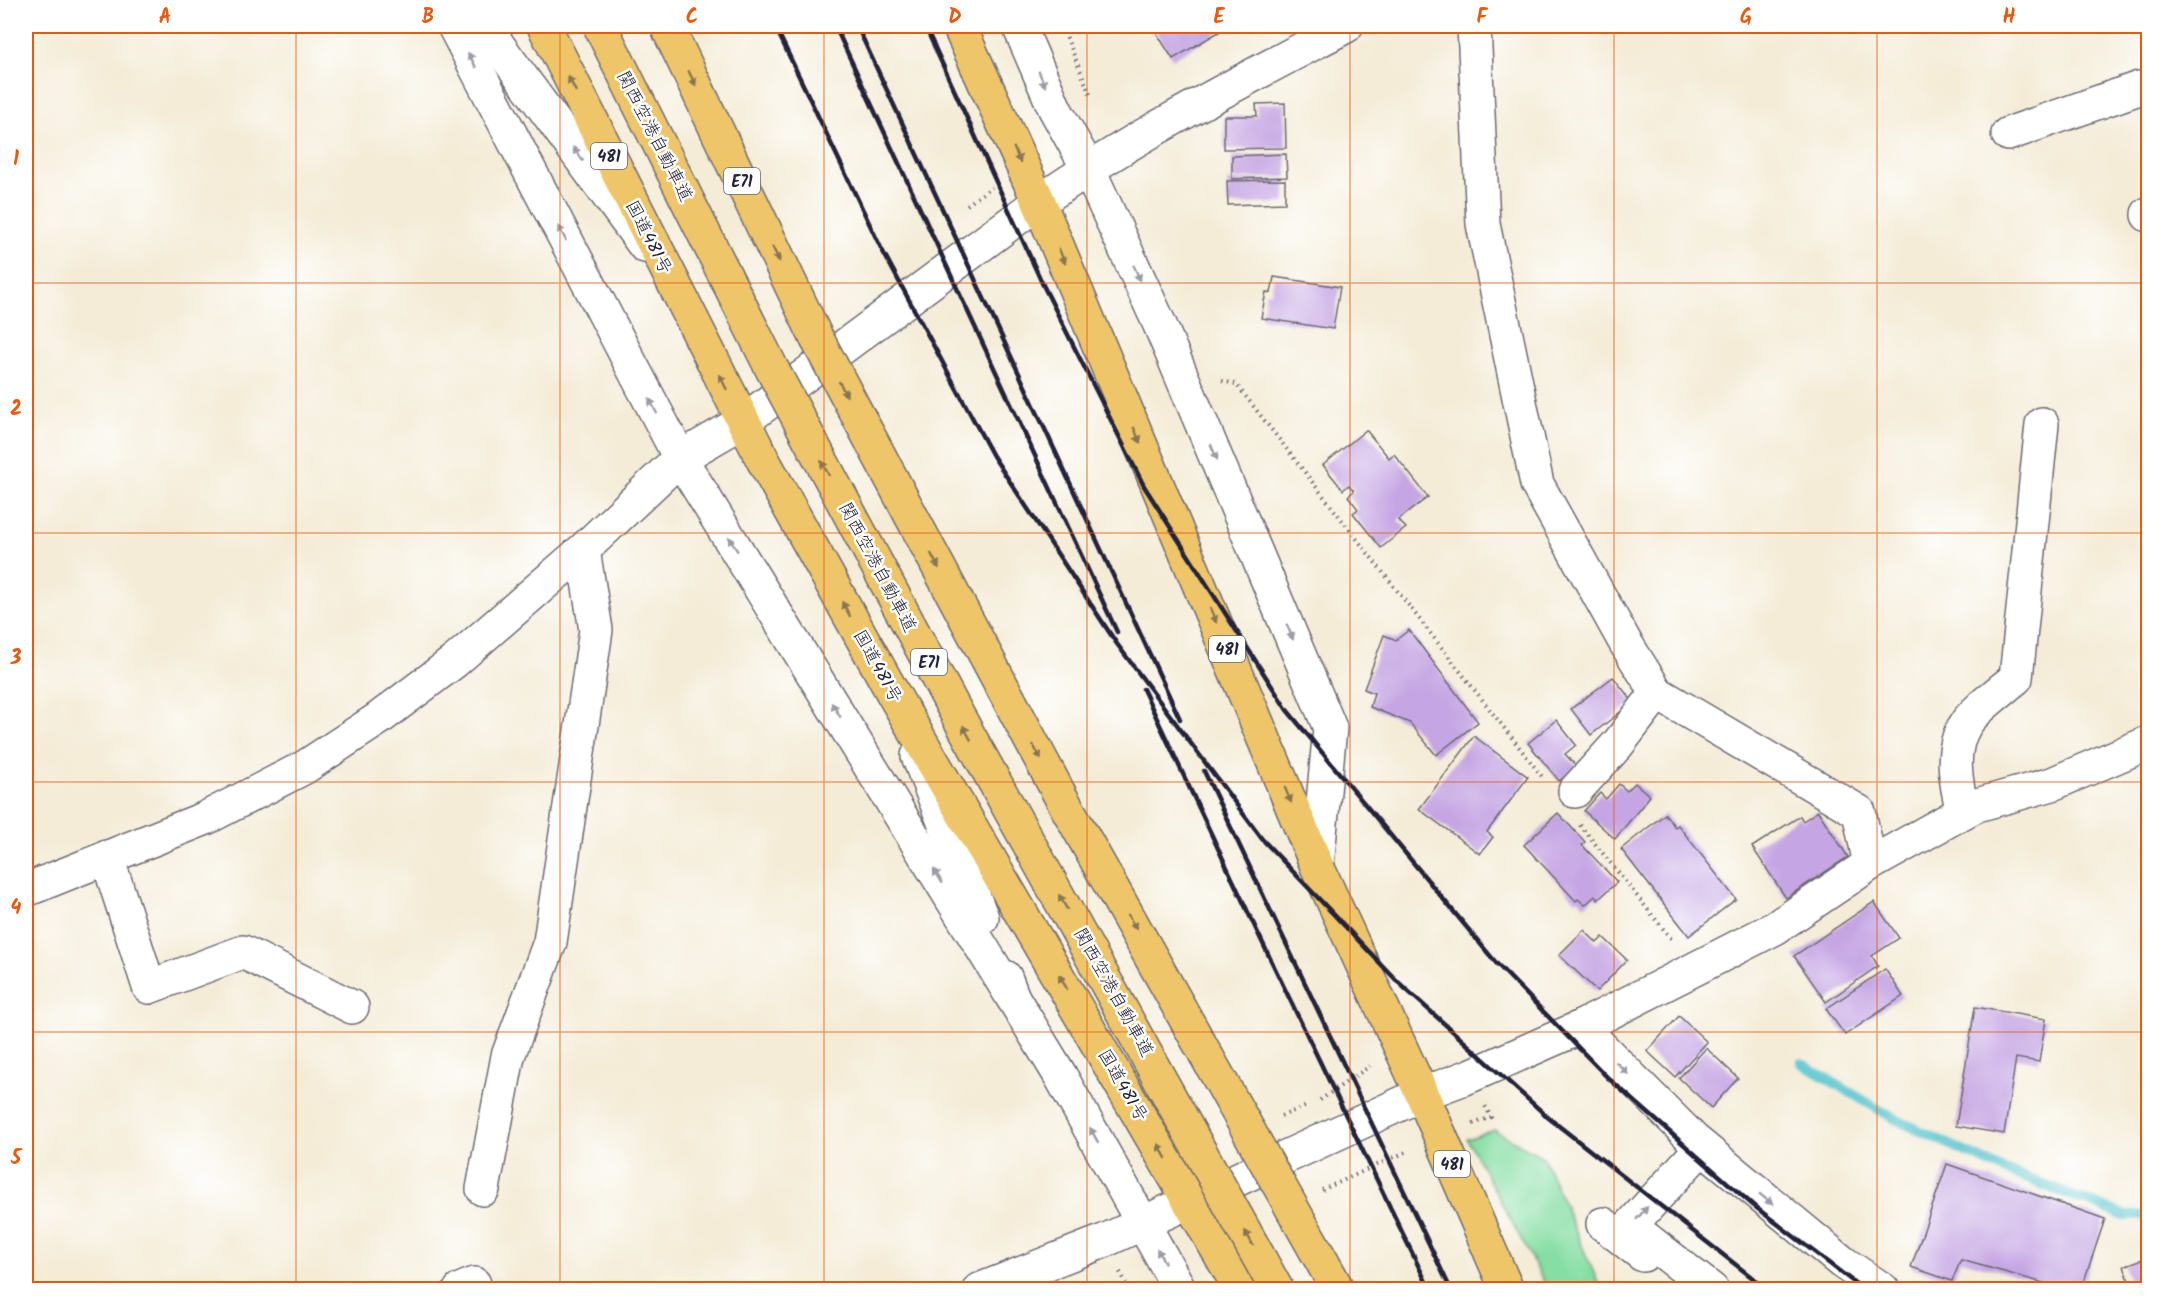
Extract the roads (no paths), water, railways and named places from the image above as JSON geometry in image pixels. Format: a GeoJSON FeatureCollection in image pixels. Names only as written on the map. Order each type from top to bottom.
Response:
{"type":"FeatureCollection","features":[{"type":"Feature","properties":{"kind":"highway","name":"国道481号"},"geometry":{"type":"LineString","coordinates":[[544,26],[742,422],[895,697],[1241,1290]]}},
{"type":"Feature","properties":{"kind":"highway","name":"関西空港自動車道"},"geometry":{"type":"LineString","coordinates":[[600,26],[772,369],[947,695],[1278,1290]]}},
{"type":"Feature","properties":{"kind":"highway","name":"E71"},"geometry":{"type":"LineString","coordinates":[[667,26],[816,337],[923,539],[1061,797],[1338,1290]]}},
{"type":"Feature","properties":{"kind":"highway","name":"481"},"geometry":{"type":"LineString","coordinates":[[959,26],[1039,202],[1317,866],[1422,1094],[1507,1290]]}},
{"type":"Feature","properties":{"kind":"street"},"geometry":{"type":"LineString","coordinates":[[454,26],[680,458],[1060,1075],[1180,1290]]}},
{"type":"Feature","properties":{"kind":"street"},"geometry":{"type":"LineString","coordinates":[[484,26],[674,286]]}},
{"type":"Feature","properties":{"kind":"street"},"geometry":{"type":"LineString","coordinates":[[1019,26],[1055,109],[1088,168],[1160,324],[1330,728],[1317,866]]}},
{"type":"Feature","properties":{"kind":"street"},"geometry":{"type":"LineString","coordinates":[[26,890],[206,818],[305,767],[378,719],[455,661],[583,550],[680,458],[742,422],[1039,202],[1088,168],[1166,121],[1346,26]]}},
{"type":"Feature","properties":{"kind":"street"},"geometry":{"type":"LineString","coordinates":[[1474,26],[1483,224],[1537,484],[1625,642],[1657,693],[1859,812],[1870,864]]}},
{"type":"Feature","properties":{"kind":"street"},"geometry":{"type":"LineString","coordinates":[[2008,134],[2139,88],[2148,88]]}},
{"type":"Feature","properties":{"kind":"street"},"geometry":{"type":"LineString","coordinates":[[1963,812],[1956,783],[1955,757],[1965,725],[2016,678],[2042,424]]}},
{"type":"Feature","properties":{"kind":"street"},"geometry":{"type":"LineString","coordinates":[[483,1189],[508,1056],[550,942],[596,630],[583,550]]}},
{"type":"Feature","properties":{"kind":"street"},"geometry":{"type":"LineString","coordinates":[[1566,798],[1618,744],[1657,693]]}},
{"type":"Feature","properties":{"kind":"street"},"geometry":{"type":"LineString","coordinates":[[895,697],[1013,998]]}},
{"type":"Feature","properties":{"kind":"street"},"geometry":{"type":"LineString","coordinates":[[979,1290],[1143,1223],[1422,1094],[1470,1076],[1581,1027],[1694,967],[1775,928],[1870,864],[1963,812],[1977,805],[2052,784],[2148,743]]}},
{"type":"Feature","properties":{"kind":"street"},"geometry":{"type":"LineString","coordinates":[[107,857],[149,987],[243,952],[352,1007]]}},
{"type":"Feature","properties":{"kind":"street"},"geometry":{"type":"LineString","coordinates":[[1581,1027],[1702,1147],[1842,1262],[1883,1290]]}},
{"type":"Feature","properties":{"kind":"street"},"geometry":{"type":"LineString","coordinates":[[1702,1147],[1630,1226],[1712,1290]]}},
{"type":"Feature","properties":{"kind":"street"},"geometry":{"type":"LineString","coordinates":[[1603,1224],[1688,1290]]}},
{"type":"Feature","properties":{"kind":"street"},"geometry":{"type":"LineString","coordinates":[[1482,1234],[1521,1290]]}},
{"type":"Feature","properties":{"kind":"waterway"},"geometry":{"type":"LineString","coordinates":[[1801,1063],[1895,1119],[2004,1170],[2126,1216],[2148,1215]]}},
{"type":"Feature","properties":{"kind":"railway"},"geometry":{"type":"LineString","coordinates":[[775,26],[881,248],[993,456],[1117,644],[1262,839],[1398,982],[1550,1119],[1768,1290]]}},
{"type":"Feature","properties":{"kind":"railway"},"geometry":{"type":"LineString","coordinates":[[835,26],[1117,632]]}},
{"type":"Feature","properties":{"kind":"railway"},"geometry":{"type":"LineString","coordinates":[[857,26],[1180,719]]}},
{"type":"Feature","properties":{"kind":"railway"},"geometry":{"type":"LineString","coordinates":[[925,26],[1043,285],[1144,486],[1287,710],[1497,964],[1607,1077],[1754,1206],[1864,1290]]}},
{"type":"Feature","properties":{"kind":"railway"},"geometry":{"type":"LineString","coordinates":[[1143,689],[1430,1290]]}},
{"type":"Feature","properties":{"kind":"railway"},"geometry":{"type":"LineString","coordinates":[[1204,771],[1451,1290]]}}]}
